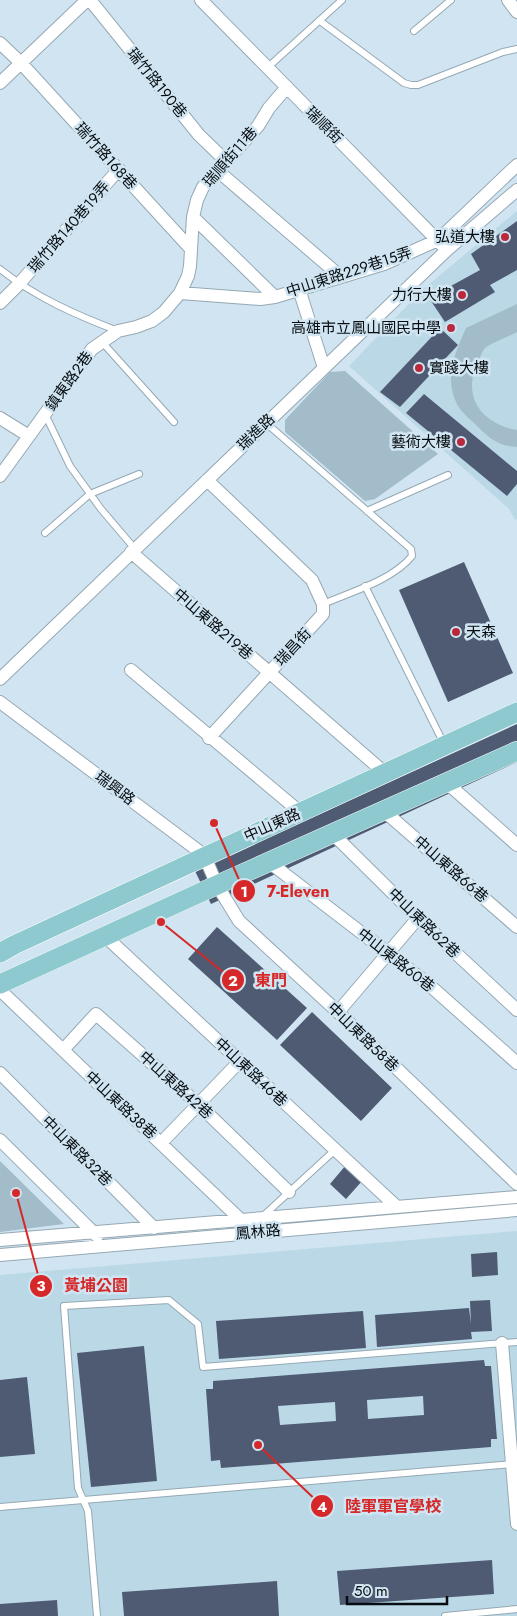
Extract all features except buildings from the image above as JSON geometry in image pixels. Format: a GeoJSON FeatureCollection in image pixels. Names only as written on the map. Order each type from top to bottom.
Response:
{"type":"FeatureCollection","features":[{"type":"Feature","properties":{"kind":"main road","name":"中山東路"},"geometry":{"type":"LineString","coordinates":[[0,953],[14,944],[204,855],[386,774],[517,712]]}},
{"type":"Feature","properties":{"kind":"main road"},"geometry":{"type":"LineString","coordinates":[[0,984],[332,833],[515,755]]}},
{"type":"Feature","properties":{"kind":"street","name":"瑞順街"},"geometry":{"type":"LineString","coordinates":[[201,0],[447,250]]}},
{"type":"Feature","properties":{"kind":"street"},"geometry":{"type":"LineString","coordinates":[[0,83],[83,1]]}},
{"type":"Feature","properties":{"kind":"street","name":"瑞竹路190巷"},"geometry":{"type":"LineString","coordinates":[[83,1],[199,135],[222,167],[340,276]]}},
{"type":"Feature","properties":{"kind":"street","name":"瑞竹路168巷"},"geometry":{"type":"LineString","coordinates":[[0,43],[21,63],[190,248]]}},
{"type":"Feature","properties":{"kind":"street","name":"瑞順街11巷"},"geometry":{"type":"LineString","coordinates":[[180,293],[189,270],[192,217],[197,200],[204,187],[258,126],[269,108],[287,87]]}},
{"type":"Feature","properties":{"kind":"street","name":"中山東路229巷15弄"},"geometry":{"type":"LineString","coordinates":[[180,293],[260,299],[275,297],[384,264],[438,240],[517,165]]}},
{"type":"Feature","properties":{"kind":"street","name":"瑞竹路140巷19弄"},"geometry":{"type":"LineString","coordinates":[[0,303],[119,170]]}},
{"type":"Feature","properties":{"kind":"street","name":"瑞進路"},"geometry":{"type":"LineString","coordinates":[[0,679],[447,250],[517,190]]}},
{"type":"Feature","properties":{"kind":"street"},"geometry":{"type":"LineString","coordinates":[[192,217],[275,297]]}},
{"type":"Feature","properties":{"kind":"street"},"geometry":{"type":"LineString","coordinates":[[299,289],[324,368]]}},
{"type":"Feature","properties":{"kind":"street","name":"鎮東路2巷"},"geometry":{"type":"LineString","coordinates":[[0,476],[92,349],[118,331],[152,321],[164,312],[180,293]]}},
{"type":"Feature","properties":{"kind":"street"},"geometry":{"type":"LineString","coordinates":[[0,418],[29,436]]}},
{"type":"Feature","properties":{"kind":"street"},"geometry":{"type":"LineString","coordinates":[[206,480],[312,580],[323,604]]}},
{"type":"Feature","properties":{"kind":"street","name":"中山東路219巷"},"geometry":{"type":"LineString","coordinates":[[133,551],[386,774]]}},
{"type":"Feature","properties":{"kind":"street","name":"瑞昌街"},"geometry":{"type":"LineString","coordinates":[[209,738],[323,614],[323,604]]}},
{"type":"Feature","properties":{"kind":"street"},"geometry":{"type":"LineString","coordinates":[[131,670],[209,738],[300,812]]}},
{"type":"Feature","properties":{"kind":"street","name":"瑞興路"},"geometry":{"type":"LineString","coordinates":[[0,702],[204,855],[217,885]]}},
{"type":"Feature","properties":{"kind":"street"},"geometry":{"type":"LineString","coordinates":[[447,783],[517,845]]}},
{"type":"Feature","properties":{"kind":"street","name":"中山東路66巷"},"geometry":{"type":"LineString","coordinates":[[384,811],[517,927]]}},
{"type":"Feature","properties":{"kind":"street","name":"中山東路62巷"},"geometry":{"type":"LineString","coordinates":[[332,833],[418,918],[517,1010]]}},
{"type":"Feature","properties":{"kind":"street","name":"中山東路60巷"},"geometry":{"type":"LineString","coordinates":[[269,862],[427,983],[517,1063]]}},
{"type":"Feature","properties":{"kind":"street","name":"中山東路58巷"},"geometry":{"type":"LineString","coordinates":[[217,885],[239,921],[338,1012],[517,1184]]}},
{"type":"Feature","properties":{"kind":"street"},"geometry":{"type":"LineString","coordinates":[[338,1012],[418,918]]}},
{"type":"Feature","properties":{"kind":"street","name":"中山東路46巷"},"geometry":{"type":"LineString","coordinates":[[105,936],[397,1207]]}},
{"type":"Feature","properties":{"kind":"street","name":"中山東路38巷"},"geometry":{"type":"LineString","coordinates":[[0,990],[242,1221]]}},
{"type":"Feature","properties":{"kind":"street","name":"中山東路42巷"},"geometry":{"type":"LineString","coordinates":[[63,1050],[96,1014],[198,1104],[289,1192]]}},
{"type":"Feature","properties":{"kind":"street"},"geometry":{"type":"LineString","coordinates":[[161,1143],[240,1061]]}},
{"type":"Feature","properties":{"kind":"street","name":"中山東路32巷"},"geometry":{"type":"LineString","coordinates":[[0,1074],[154,1228]]}},
{"type":"Feature","properties":{"kind":"street"},"geometry":{"type":"LineString","coordinates":[[0,1140],[95,1232],[104,1246]]}},
{"type":"Feature","properties":{"kind":"street","name":"鳳林路"},"geometry":{"type":"LineString","coordinates":[[0,1240],[517,1197]]}},
{"type":"Feature","properties":{"kind":"street","name":"鳳林路"},"geometry":{"type":"LineString","coordinates":[[0,1255],[517,1210]]}},
{"type":"Feature","properties":{"kind":"street"},"geometry":{"type":"LineString","coordinates":[[502,1343],[514,1464],[517,1524]]}},
{"type":"Feature","properties":{"kind":"lane"},"geometry":{"type":"LineString","coordinates":[[266,68],[342,0]]}},
{"type":"Feature","properties":{"kind":"lane"},"geometry":{"type":"LineString","coordinates":[[414,31],[451,0]]}},
{"type":"Feature","properties":{"kind":"lane"},"geometry":{"type":"LineString","coordinates":[[320,21],[411,86],[418,86],[503,52],[517,49]]}},
{"type":"Feature","properties":{"kind":"lane"},"geometry":{"type":"LineString","coordinates":[[0,269],[19,284],[79,316],[118,331]]}},
{"type":"Feature","properties":{"kind":"lane"},"geometry":{"type":"LineString","coordinates":[[101,341],[174,422]]}},
{"type":"Feature","properties":{"kind":"lane"},"geometry":{"type":"LineString","coordinates":[[45,414],[70,466],[133,551]]}},
{"type":"Feature","properties":{"kind":"lane"},"geometry":{"type":"LineString","coordinates":[[266,423],[411,549],[412,556],[408,561],[386,578],[323,604]]}},
{"type":"Feature","properties":{"kind":"lane"},"geometry":{"type":"LineString","coordinates":[[45,533],[90,494],[139,474]]}},
{"type":"Feature","properties":{"kind":"lane"},"geometry":{"type":"LineString","coordinates":[[367,510],[448,475]]}},
{"type":"Feature","properties":{"kind":"lane"},"geometry":{"type":"LineString","coordinates":[[365,586],[445,746]]}},
{"type":"Feature","properties":{"kind":"lane"},"geometry":{"type":"LineString","coordinates":[[259,1219],[335,1150]]}},
{"type":"Feature","properties":{"kind":"lane"},"geometry":{"type":"LineString","coordinates":[[98,1616],[88,1511],[78,1488],[64,1306],[169,1300],[198,1324],[203,1367],[517,1342]]}},
{"type":"Feature","properties":{"kind":"lane"},"geometry":{"type":"LineString","coordinates":[[0,1507],[514,1464]]}},
{"type":"Feature","properties":{"kind":"lane"},"geometry":{"type":"LineString","coordinates":[[445,1616],[517,1610]]}},
{"type":"Feature","properties":{"kind":"shaded area","name":"高雄市立鳳山國民中學"},"geometry":{"type":"Polygon","coordinates":[[[517,211],[517,519],[515,520],[509,509],[349,366],[422,290],[517,211]]]}},
{"type":"Feature","properties":{"kind":"shaded area"},"geometry":{"type":"Polygon","coordinates":[[[517,304],[517,332],[484,349],[473,375],[472,387],[478,407],[485,415],[494,422],[517,430],[517,447],[495,441],[464,414],[454,396],[451,376],[452,366],[466,328],[517,304]]]}},
{"type":"Feature","properties":{"kind":"shaded area"},"geometry":{"type":"Polygon","coordinates":[[[345,371],[438,454],[375,499],[365,501],[285,432],[285,420],[330,372],[345,371]]]}},
{"type":"Feature","properties":{"kind":"shaded area"},"geometry":{"type":"Polygon","coordinates":[[[0,1161],[64,1224],[0,1232],[0,1161]]]}},
{"type":"Feature","properties":{"kind":"shaded area"},"geometry":{"type":"Polygon","coordinates":[[[517,1231],[517,1616],[0,1616],[0,1275],[517,1231]]]}},
{"type":"Feature","properties":{"kind":"place","name":"弘道大樓"},"geometry":{"type":"Point","coordinates":[505,237]}},
{"type":"Feature","properties":{"kind":"place","name":"力行大樓"},"geometry":{"type":"Point","coordinates":[462,295]}},
{"type":"Feature","properties":{"kind":"place","name":"高雄市立鳳山國民中學"},"geometry":{"type":"Point","coordinates":[451,328]}},
{"type":"Feature","properties":{"kind":"place","name":"實踐大樓"},"geometry":{"type":"Point","coordinates":[419,368]}},
{"type":"Feature","properties":{"kind":"place","name":"藝術大樓"},"geometry":{"type":"Point","coordinates":[461,442]}},
{"type":"Feature","properties":{"kind":"place","name":"天森"},"geometry":{"type":"Point","coordinates":[456,632]}},
{"type":"Feature","properties":{"kind":"place","name":"7-Eleven"},"geometry":{"type":"Point","coordinates":[214,823]}},
{"type":"Feature","properties":{"kind":"place","name":"東門"},"geometry":{"type":"Point","coordinates":[161,922]}},
{"type":"Feature","properties":{"kind":"place","name":"黃埔公園"},"geometry":{"type":"Point","coordinates":[16,1193]}},
{"type":"Feature","properties":{"kind":"place","name":"陸軍軍官學校"},"geometry":{"type":"Point","coordinates":[258,1445]}}]}
